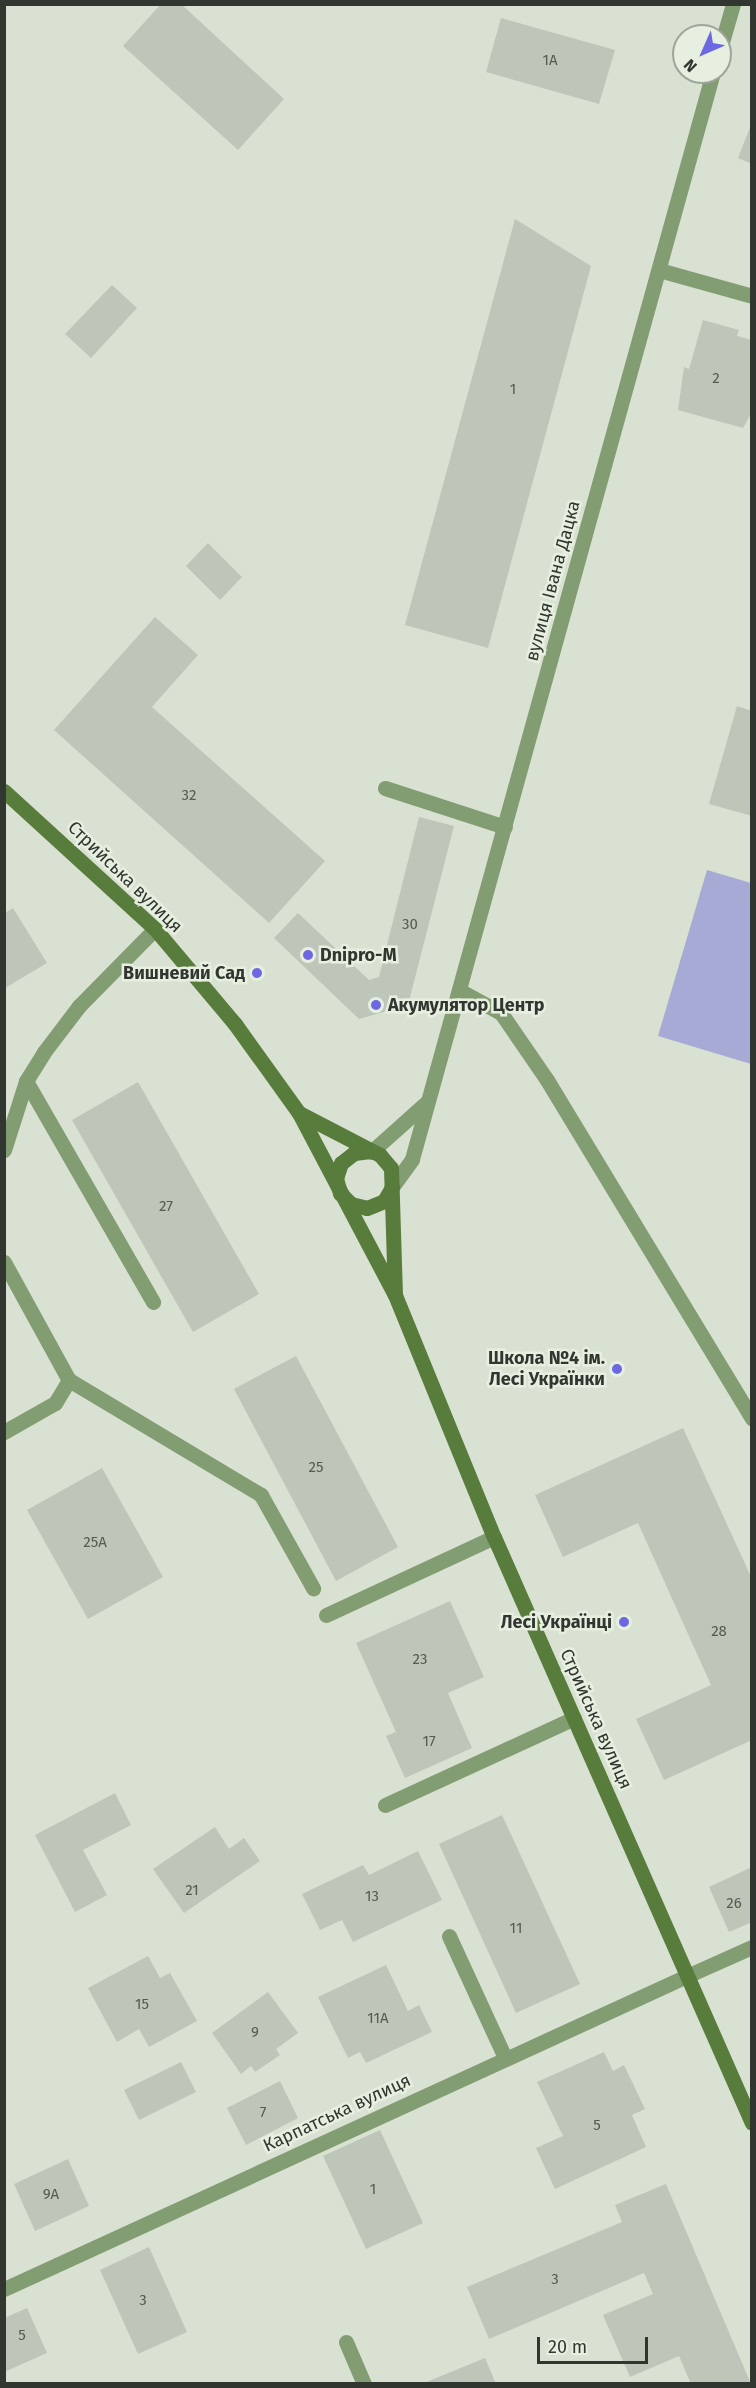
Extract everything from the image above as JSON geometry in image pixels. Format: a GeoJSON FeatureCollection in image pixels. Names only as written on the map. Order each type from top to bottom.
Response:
{"type":"FeatureCollection","features":[{"type":"Feature","properties":{"kind":"main road","name":"Стрийська вулиця"},"geometry":{"type":"LineString","coordinates":[[4,792],[155,929],[235,1024],[299,1113],[339,1193],[395,1295],[494,1537],[689,1975],[752,2123]]}},
{"type":"Feature","properties":{"kind":"main road","name":"Стрийська вулиця"},"geometry":{"type":"LineString","coordinates":[[299,1113],[371,1152],[391,1168],[395,1295]]}},
{"type":"Feature","properties":{"kind":"main road"},"geometry":{"type":"LineString","coordinates":[[371,1152],[354,1153],[341,1163],[336,1178],[339,1193],[351,1204],[367,1208],[384,1201],[392,1186]]}},
{"type":"Feature","properties":{"kind":"street"},"geometry":{"type":"LineString","coordinates":[[727,24],[733,4]]}},
{"type":"Feature","properties":{"kind":"street","name":"вулиця Івана Дацка"},"geometry":{"type":"LineString","coordinates":[[392,1186],[412,1159],[710,84]]}},
{"type":"Feature","properties":{"kind":"street"},"geometry":{"type":"LineString","coordinates":[[659,270],[752,296]]}},
{"type":"Feature","properties":{"kind":"street"},"geometry":{"type":"LineString","coordinates":[[385,788],[505,827]]}},
{"type":"Feature","properties":{"kind":"street"},"geometry":{"type":"LineString","coordinates":[[4,1150],[26,1081],[79,1006],[155,929]]}},
{"type":"Feature","properties":{"kind":"street"},"geometry":{"type":"LineString","coordinates":[[459,990],[501,1013],[547,1080],[752,1419]]}},
{"type":"Feature","properties":{"kind":"street"},"geometry":{"type":"LineString","coordinates":[[26,1081],[153,1302]]}},
{"type":"Feature","properties":{"kind":"street"},"geometry":{"type":"LineString","coordinates":[[371,1152],[428,1101]]}},
{"type":"Feature","properties":{"kind":"street"},"geometry":{"type":"LineString","coordinates":[[4,1262],[69,1380],[261,1495],[313,1588]]}},
{"type":"Feature","properties":{"kind":"street"},"geometry":{"type":"LineString","coordinates":[[4,1432],[55,1403],[69,1380]]}},
{"type":"Feature","properties":{"kind":"street"},"geometry":{"type":"LineString","coordinates":[[326,1616],[494,1537]]}},
{"type":"Feature","properties":{"kind":"street"},"geometry":{"type":"LineString","coordinates":[[385,1804],[574,1718]]}},
{"type":"Feature","properties":{"kind":"street"},"geometry":{"type":"LineString","coordinates":[[449,1936],[505,2058]]}},
{"type":"Feature","properties":{"kind":"street","name":"Карпатська вулиця"},"geometry":{"type":"LineString","coordinates":[[4,2289],[752,1947]]}},
{"type":"Feature","properties":{"kind":"street"},"geometry":{"type":"LineString","coordinates":[[346,2342],[363,2384]]}},
{"type":"Feature","properties":{"kind":"shaded area"},"geometry":{"type":"Polygon","coordinates":[[[707,870],[751,883],[751,1064],[658,1036],[707,870]]]}},
{"type":"Feature","properties":{"kind":"building"},"geometry":{"type":"Polygon","coordinates":[[[161,4],[181,4],[284,99],[238,150],[123,46],[161,4]]]}},
{"type":"Feature","properties":{"kind":"building"},"geometry":{"type":"Polygon","coordinates":[[[501,18],[615,50],[599,104],[486,72],[501,18]]]}},
{"type":"Feature","properties":{"kind":"building"},"geometry":{"type":"Polygon","coordinates":[[[752,125],[752,164],[738,158],[752,125]]]}},
{"type":"Feature","properties":{"kind":"building"},"geometry":{"type":"Polygon","coordinates":[[[515,219],[591,266],[488,648],[405,625],[515,219]]]}},
{"type":"Feature","properties":{"kind":"building"},"geometry":{"type":"Polygon","coordinates":[[[112,285],[137,308],[91,358],[65,334],[112,285]]]}},
{"type":"Feature","properties":{"kind":"building"},"geometry":{"type":"Polygon","coordinates":[[[703,320],[739,330],[737,336],[752,340],[752,412],[743,428],[678,410],[684,367],[689,369],[703,320]]]}},
{"type":"Feature","properties":{"kind":"building"},"geometry":{"type":"Polygon","coordinates":[[[208,543],[242,577],[220,600],[186,566],[208,543]]]}},
{"type":"Feature","properties":{"kind":"building"},"geometry":{"type":"Polygon","coordinates":[[[155,617],[198,655],[152,707],[325,861],[269,923],[54,730],[155,617]]]}},
{"type":"Feature","properties":{"kind":"building"},"geometry":{"type":"Polygon","coordinates":[[[737,706],[752,711],[752,816],[709,804],[737,706]]]}},
{"type":"Feature","properties":{"kind":"building"},"geometry":{"type":"Polygon","coordinates":[[[419,817],[454,826],[408,1005],[359,1019],[274,938],[298,913],[369,980],[379,977],[419,817]]]}},
{"type":"Feature","properties":{"kind":"building"},"geometry":{"type":"Polygon","coordinates":[[[13,908],[47,963],[5,988],[5,913],[13,908]]]}},
{"type":"Feature","properties":{"kind":"building"},"geometry":{"type":"Polygon","coordinates":[[[138,1082],[259,1294],[193,1332],[72,1120],[138,1082]]]}},
{"type":"Feature","properties":{"kind":"building"},"geometry":{"type":"Polygon","coordinates":[[[296,1356],[398,1547],[336,1581],[234,1389],[296,1356]]]}},
{"type":"Feature","properties":{"kind":"building"},"geometry":{"type":"Polygon","coordinates":[[[683,1428],[752,1579],[752,1740],[664,1780],[636,1719],[711,1685],[638,1523],[563,1557],[535,1495],[683,1428]]]}},
{"type":"Feature","properties":{"kind":"building"},"geometry":{"type":"Polygon","coordinates":[[[102,1468],[163,1577],[88,1619],[27,1510],[102,1468]]]}},
{"type":"Feature","properties":{"kind":"building"},"geometry":{"type":"Polygon","coordinates":[[[450,1601],[484,1677],[448,1693],[472,1748],[405,1778],[386,1736],[396,1732],[356,1643],[450,1601]]]}},
{"type":"Feature","properties":{"kind":"building"},"geometry":{"type":"Polygon","coordinates":[[[115,1793],[131,1825],[83,1850],[107,1895],[75,1912],[35,1835],[115,1793]]]}},
{"type":"Feature","properties":{"kind":"building"},"geometry":{"type":"Polygon","coordinates":[[[502,1815],[580,1984],[516,2013],[439,1844],[502,1815]]]}},
{"type":"Feature","properties":{"kind":"building"},"geometry":{"type":"Polygon","coordinates":[[[215,1827],[229,1849],[244,1838],[260,1861],[184,1913],[153,1869],[215,1827]]]}},
{"type":"Feature","properties":{"kind":"building"},"geometry":{"type":"Polygon","coordinates":[[[418,1851],[442,1900],[353,1942],[342,1920],[320,1930],[302,1894],[363,1865],[369,1875],[418,1851]]]}},
{"type":"Feature","properties":{"kind":"building"},"geometry":{"type":"Polygon","coordinates":[[[752,1867],[752,1922],[729,1932],[709,1887],[752,1867]]]}},
{"type":"Feature","properties":{"kind":"building"},"geometry":{"type":"Polygon","coordinates":[[[148,1956],[160,1978],[170,1973],[197,2021],[149,2047],[139,2029],[117,2042],[88,1988],[148,1956]]]}},
{"type":"Feature","properties":{"kind":"building"},"geometry":{"type":"Polygon","coordinates":[[[386,1965],[408,2011],[419,2005],[432,2032],[366,2063],[360,2052],[348,2058],[318,1997],[386,1965]]]}},
{"type":"Feature","properties":{"kind":"building"},"geometry":{"type":"Polygon","coordinates":[[[268,1992],[298,2033],[276,2049],[280,2055],[255,2072],[251,2066],[241,2074],[212,2033],[268,1992]]]}},
{"type":"Feature","properties":{"kind":"building"},"geometry":{"type":"Polygon","coordinates":[[[604,2052],[613,2071],[624,2065],[645,2109],[632,2115],[646,2147],[555,2189],[536,2148],[563,2136],[537,2082],[604,2052]]]}},
{"type":"Feature","properties":{"kind":"building"},"geometry":{"type":"Polygon","coordinates":[[[181,2062],[196,2092],[139,2120],[124,2090],[181,2062]]]}},
{"type":"Feature","properties":{"kind":"building"},"geometry":{"type":"Polygon","coordinates":[[[280,2081],[298,2118],[246,2145],[227,2108],[280,2081]]]}},
{"type":"Feature","properties":{"kind":"building"},"geometry":{"type":"Polygon","coordinates":[[[380,2130],[423,2223],[366,2249],[323,2156],[380,2130]]]}},
{"type":"Feature","properties":{"kind":"building"},"geometry":{"type":"Polygon","coordinates":[[[68,2159],[89,2206],[35,2231],[14,2184],[68,2159]]]}},
{"type":"Feature","properties":{"kind":"building"},"geometry":{"type":"Polygon","coordinates":[[[666,2184],[751,2384],[691,2384],[679,2356],[630,2377],[603,2315],[653,2294],[644,2273],[489,2339],[467,2287],[622,2222],[615,2205],[666,2184]]]}},
{"type":"Feature","properties":{"kind":"building"},"geometry":{"type":"Polygon","coordinates":[[[149,2247],[187,2332],[138,2354],[100,2270],[149,2247]]]}},
{"type":"Feature","properties":{"kind":"building"},"geometry":{"type":"Polygon","coordinates":[[[27,2308],[47,2353],[4,2372],[4,2318],[27,2308]]]}},
{"type":"Feature","properties":{"kind":"building"},"geometry":{"type":"Polygon","coordinates":[[[485,2358],[496,2384],[424,2384],[424,2383],[485,2358]]]}},
{"type":"Feature","properties":{"kind":"place","name":"Dnipro-M"},"geometry":{"type":"Point","coordinates":[308,955]}},
{"type":"Feature","properties":{"kind":"place","name":"Вишневий Сад"},"geometry":{"type":"Point","coordinates":[257,973]}},
{"type":"Feature","properties":{"kind":"place","name":"Акумулятор Центр"},"geometry":{"type":"Point","coordinates":[376,1005]}},
{"type":"Feature","properties":{"kind":"place","name":"Школа №4 ім. Лесі Українки"},"geometry":{"type":"Point","coordinates":[617,1369]}},
{"type":"Feature","properties":{"kind":"place","name":"Лесі Українці"},"geometry":{"type":"Point","coordinates":[624,1622]}}]}
